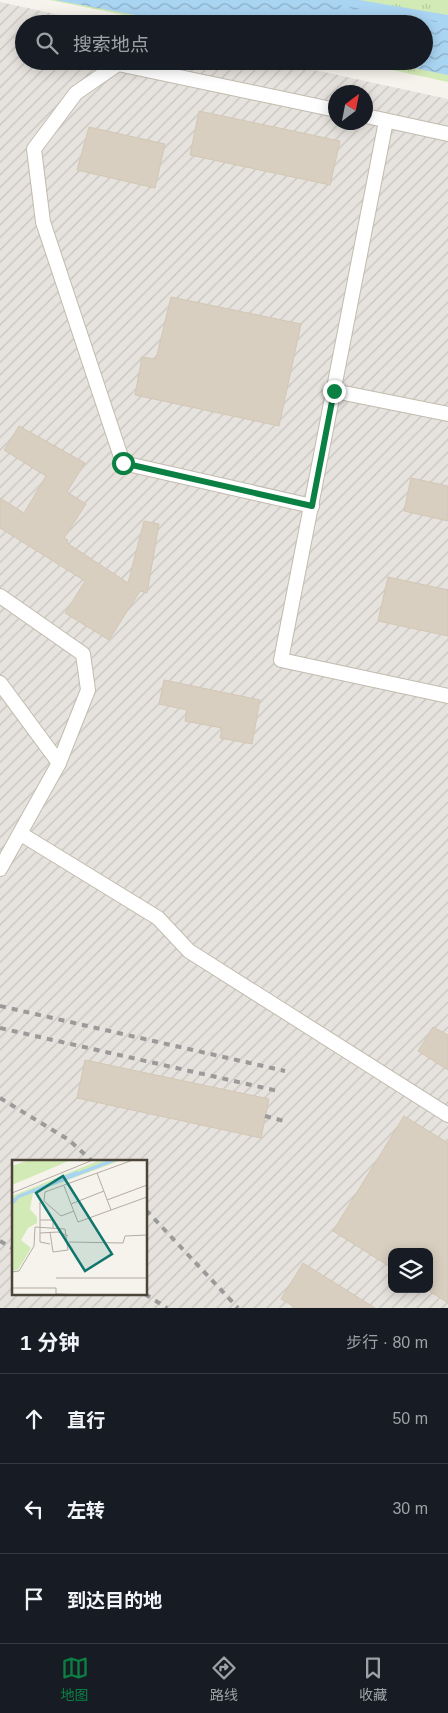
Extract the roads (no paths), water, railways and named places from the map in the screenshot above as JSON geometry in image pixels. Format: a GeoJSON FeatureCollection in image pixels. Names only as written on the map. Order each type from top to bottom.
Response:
{"type":"FeatureCollection","features":[{"type":"Feature","properties":{"kind":"lane"},"geometry":{"type":"LineString","coordinates":[[109,70],[76,93],[34,149],[43,222],[123,463],[312,506]]}},
{"type":"Feature","properties":{"kind":"lane"},"geometry":{"type":"LineString","coordinates":[[146,70],[328,108]]}},
{"type":"Feature","properties":{"kind":"lane"},"geometry":{"type":"LineString","coordinates":[[373,118],[448,134]]}},
{"type":"Feature","properties":{"kind":"lane"},"geometry":{"type":"LineString","coordinates":[[386,121],[281,660],[448,696]]}},
{"type":"Feature","properties":{"kind":"lane"},"geometry":{"type":"LineString","coordinates":[[334,391],[448,414]]}},
{"type":"Feature","properties":{"kind":"lane"},"geometry":{"type":"LineString","coordinates":[[0,596],[83,654],[88,690],[59,763],[0,869]]}},
{"type":"Feature","properties":{"kind":"lane"},"geometry":{"type":"LineString","coordinates":[[0,683],[59,763]]}},
{"type":"Feature","properties":{"kind":"lane"},"geometry":{"type":"LineString","coordinates":[[21,834],[158,918],[189,951],[448,1115]]}},
{"type":"Feature","properties":{"kind":"water"},"geometry":{"type":"Polygon","coordinates":[[[55,0],[329,0],[407,15],[135,15],[55,0]]]}},
{"type":"Feature","properties":{"kind":"water"},"geometry":{"type":"Polygon","coordinates":[[[433,20],[448,23],[448,75],[423,70],[433,70],[433,20]]]}},
{"type":"Feature","properties":{"kind":"waterway"},"geometry":{"type":"LineString","coordinates":[[335,0],[424,15]]}},
{"type":"Feature","properties":{"kind":"waterway"},"geometry":{"type":"LineString","coordinates":[[433,16],[448,19]]}},
{"type":"Feature","properties":{"kind":"railway"},"geometry":{"type":"LineString","coordinates":[[0,1006],[285,1071]]}},
{"type":"Feature","properties":{"kind":"railway"},"geometry":{"type":"LineString","coordinates":[[0,1028],[278,1091]]}},
{"type":"Feature","properties":{"kind":"railway"},"geometry":{"type":"LineString","coordinates":[[0,1098],[69,1140],[91,1160]]}},
{"type":"Feature","properties":{"kind":"railway"},"geometry":{"type":"LineString","coordinates":[[265,1116],[284,1121]]}},
{"type":"Feature","properties":{"kind":"railway"},"geometry":{"type":"LineString","coordinates":[[148,1212],[238,1308]]}},
{"type":"Feature","properties":{"kind":"railway"},"geometry":{"type":"LineString","coordinates":[[0,1241],[12,1248]]}},
{"type":"Feature","properties":{"kind":"railway"},"geometry":{"type":"LineString","coordinates":[[148,1296],[167,1308]]}}]}
